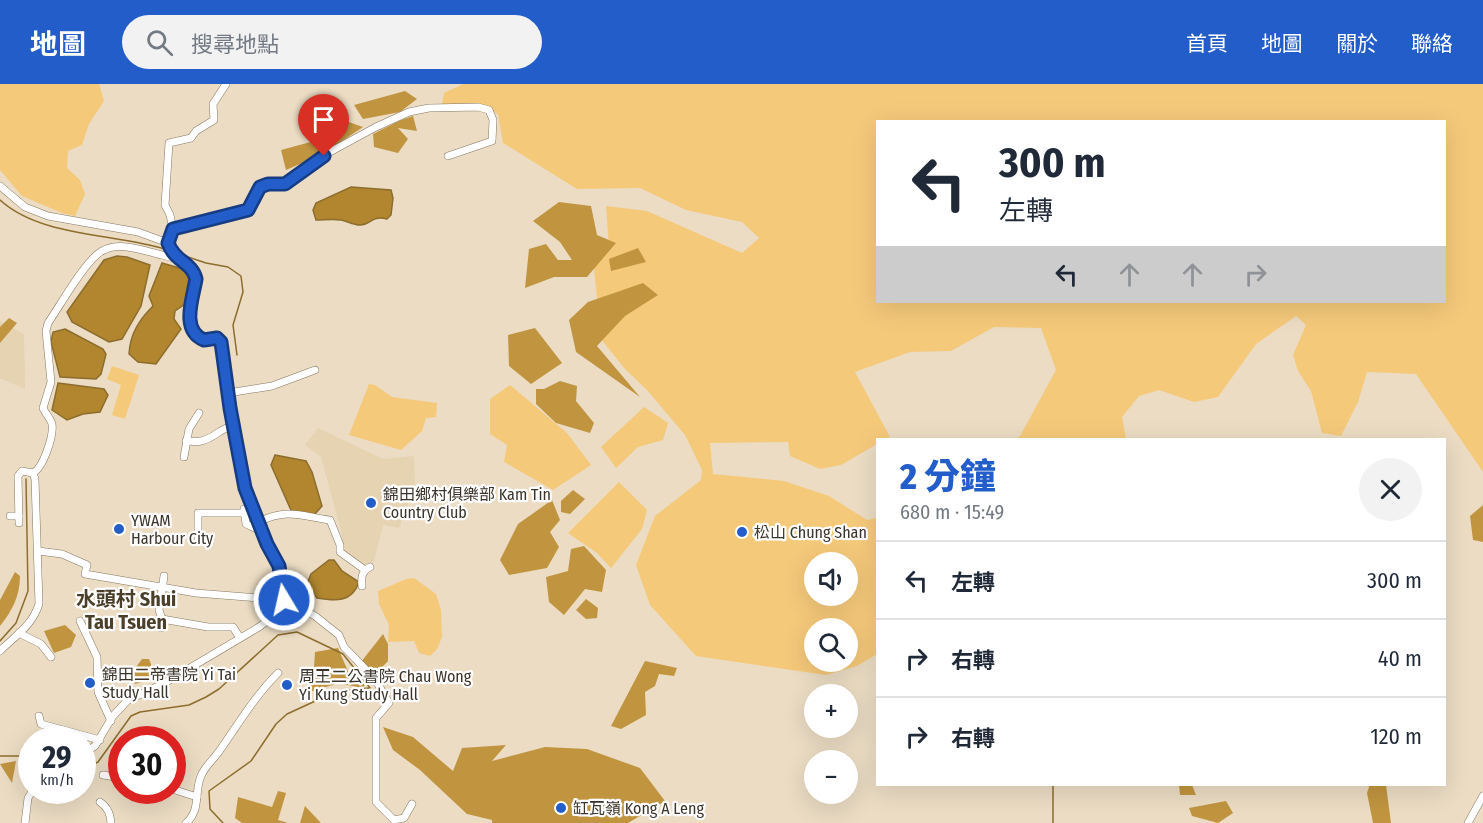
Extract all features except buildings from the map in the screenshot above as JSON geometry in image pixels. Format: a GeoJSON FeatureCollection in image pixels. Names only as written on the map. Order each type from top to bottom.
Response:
{"type":"FeatureCollection","features":[{"type":"Feature","properties":{"kind":"street"},"geometry":{"type":"LineString","coordinates":[[169,246],[173,229],[165,205],[169,142],[191,138],[196,131],[214,120],[213,104],[226,84]]}},
{"type":"Feature","properties":{"kind":"street"},"geometry":{"type":"LineString","coordinates":[[173,229],[248,210],[260,187],[268,184],[285,184],[328,153],[410,112],[429,108],[478,107],[489,111],[493,120],[492,141],[448,156]]}},
{"type":"Feature","properties":{"kind":"street"},"geometry":{"type":"LineString","coordinates":[[0,186],[26,207],[48,216],[138,232],[169,246],[176,258]]}},
{"type":"Feature","properties":{"kind":"street"},"geometry":{"type":"LineString","coordinates":[[9,516],[19,519],[18,476],[22,471],[33,472],[41,466],[49,446],[52,422],[43,408],[51,382],[46,331],[48,323],[92,259],[103,250],[115,247],[133,248],[176,258],[192,269],[196,279],[189,321],[199,338],[220,339],[245,488],[279,566],[284,600],[270,620],[163,684],[131,698],[111,720],[96,745]]}},
{"type":"Feature","properties":{"kind":"street"},"geometry":{"type":"LineString","coordinates":[[228,393],[272,386],[315,370]]}},
{"type":"Feature","properties":{"kind":"street"},"geometry":{"type":"LineString","coordinates":[[184,457],[189,429],[200,413]]}},
{"type":"Feature","properties":{"kind":"street"},"geometry":{"type":"LineString","coordinates":[[186,441],[201,441],[215,435],[224,427],[233,426]]}},
{"type":"Feature","properties":{"kind":"street"},"geometry":{"type":"LineString","coordinates":[[0,651],[29,626],[39,604],[33,472]]}},
{"type":"Feature","properties":{"kind":"street"},"geometry":{"type":"LineString","coordinates":[[198,539],[198,513],[244,510],[246,524],[263,532]]}},
{"type":"Feature","properties":{"kind":"street"},"geometry":{"type":"LineString","coordinates":[[259,522],[285,513],[330,520],[340,545],[340,552],[368,569],[361,577],[362,586]]}},
{"type":"Feature","properties":{"kind":"street"},"geometry":{"type":"LineString","coordinates":[[38,551],[62,554],[87,565],[85,574],[196,593],[284,600],[315,615],[339,635],[344,647],[375,679],[389,703],[376,718],[376,802],[394,820],[404,818],[412,804]]}},
{"type":"Feature","properties":{"kind":"street"},"geometry":{"type":"LineString","coordinates":[[160,628],[162,619],[159,610],[164,576]]}},
{"type":"Feature","properties":{"kind":"street"},"geometry":{"type":"LineString","coordinates":[[162,619],[208,627],[233,627],[240,638]]}},
{"type":"Feature","properties":{"kind":"street"},"geometry":{"type":"LineString","coordinates":[[80,621],[97,657],[98,692],[111,720]]}},
{"type":"Feature","properties":{"kind":"street"},"geometry":{"type":"LineString","coordinates":[[19,633],[41,644],[51,657]]}},
{"type":"Feature","properties":{"kind":"street"},"geometry":{"type":"LineString","coordinates":[[186,823],[195,813],[201,777],[206,768],[256,697],[278,673]]}},
{"type":"Feature","properties":{"kind":"street"},"geometry":{"type":"LineString","coordinates":[[39,716],[41,724],[100,740]]}},
{"type":"Feature","properties":{"kind":"street"},"geometry":{"type":"LineString","coordinates":[[103,775],[108,776]]}},
{"type":"Feature","properties":{"kind":"street"},"geometry":{"type":"LineString","coordinates":[[186,793],[197,796]]}},
{"type":"Feature","properties":{"kind":"street"},"geometry":{"type":"LineString","coordinates":[[1468,823],[1483,796]]}},
{"type":"Feature","properties":{"kind":"street"},"geometry":{"type":"LineString","coordinates":[[100,802],[111,815],[111,823]]}},
{"type":"Feature","properties":{"kind":"street"},"geometry":{"type":"LineString","coordinates":[[25,823],[27,804]]}},
{"type":"Feature","properties":{"kind":"shaded area"},"geometry":{"type":"Polygon","coordinates":[[[0,84],[99,84],[104,101],[89,124],[82,145],[68,151],[67,168],[80,180],[85,194],[75,216],[22,196],[0,170],[0,84]]]}},
{"type":"Feature","properties":{"kind":"shaded area"},"geometry":{"type":"Polygon","coordinates":[[[463,84],[1483,84],[1483,472],[1416,374],[1367,372],[1358,402],[1341,436],[1322,433],[1311,391],[1298,371],[1293,355],[1306,325],[1296,316],[1256,344],[1218,397],[1194,402],[1159,390],[1139,396],[1122,417],[1126,438],[1017,438],[1056,370],[1041,328],[994,327],[951,351],[910,352],[855,372],[890,437],[876,438],[876,445],[841,465],[820,469],[790,456],[788,442],[710,443],[713,474],[784,481],[829,496],[867,520],[876,518],[876,655],[858,665],[858,618],[804,618],[804,672],[696,656],[650,605],[636,565],[655,516],[701,480],[702,470],[685,435],[601,339],[594,268],[609,247],[606,206],[647,211],[742,253],[759,238],[742,222],[686,210],[640,188],[577,189],[503,143],[498,114],[477,104],[442,105],[444,93],[463,84]]]}},
{"type":"Feature","properties":{"kind":"shaded area"},"geometry":{"type":"Polygon","coordinates":[[[405,91],[417,99],[400,112],[363,119],[354,105],[405,91]]]}},
{"type":"Feature","properties":{"kind":"shaded area"},"geometry":{"type":"Polygon","coordinates":[[[413,116],[417,131],[398,128],[408,139],[398,153],[374,147],[373,134],[413,116]]]}},
{"type":"Feature","properties":{"kind":"shaded area"},"geometry":{"type":"Polygon","coordinates":[[[340,119],[363,127],[323,154],[286,170],[281,150],[318,140],[340,119]]]}},
{"type":"Feature","properties":{"kind":"shaded area"},"geometry":{"type":"Polygon","coordinates":[[[351,187],[391,190],[393,198],[391,215],[387,219],[378,218],[360,225],[341,220],[316,220],[313,210],[316,203],[351,187]]]}},
{"type":"Feature","properties":{"kind":"shaded area"},"geometry":{"type":"Polygon","coordinates":[[[559,202],[591,206],[597,235],[616,243],[587,277],[554,277],[525,288],[529,249],[546,244],[558,260],[572,260],[560,242],[533,221],[559,202]]]}},
{"type":"Feature","properties":{"kind":"shaded area"},"geometry":{"type":"Polygon","coordinates":[[[638,248],[646,262],[611,271],[609,259],[638,248]]]}},
{"type":"Feature","properties":{"kind":"shaded area"},"geometry":{"type":"Polygon","coordinates":[[[117,256],[150,265],[141,306],[122,339],[109,342],[72,322],[67,312],[104,260],[117,256]]]}},
{"type":"Feature","properties":{"kind":"shaded area"},"geometry":{"type":"Polygon","coordinates":[[[162,263],[186,270],[189,275],[185,304],[175,311],[174,319],[181,329],[156,364],[138,362],[129,354],[131,340],[143,317],[153,306],[149,296],[162,263]]]}},
{"type":"Feature","properties":{"kind":"shaded area"},"geometry":{"type":"Polygon","coordinates":[[[643,283],[658,295],[625,316],[597,346],[640,397],[576,352],[569,320],[588,302],[643,283]]]}},
{"type":"Feature","properties":{"kind":"shaded area"},"geometry":{"type":"Polygon","coordinates":[[[9,318],[17,323],[0,343],[0,327],[9,318]]]}},
{"type":"Feature","properties":{"kind":"shaded area"},"geometry":{"type":"Polygon","coordinates":[[[0,321],[24,334],[25,389],[0,378],[0,321]]]}},
{"type":"Feature","properties":{"kind":"shaded area"},"geometry":{"type":"Polygon","coordinates":[[[535,328],[562,363],[531,384],[509,366],[508,335],[535,328]]]}},
{"type":"Feature","properties":{"kind":"shaded area"},"geometry":{"type":"Polygon","coordinates":[[[65,329],[103,349],[106,354],[101,374],[96,379],[60,377],[51,342],[53,332],[65,329]]]}},
{"type":"Feature","properties":{"kind":"shaded area"},"geometry":{"type":"Polygon","coordinates":[[[112,366],[139,375],[125,419],[112,415],[121,385],[107,379],[112,366]]]}},
{"type":"Feature","properties":{"kind":"shaded area"},"geometry":{"type":"Polygon","coordinates":[[[560,381],[577,386],[576,401],[594,423],[590,433],[556,423],[536,404],[536,389],[544,389],[560,381]]]}},
{"type":"Feature","properties":{"kind":"shaded area"},"geometry":{"type":"Polygon","coordinates":[[[58,383],[104,389],[108,395],[100,412],[83,414],[67,420],[52,410],[58,383]]]}},
{"type":"Feature","properties":{"kind":"shaded area"},"geometry":{"type":"Polygon","coordinates":[[[369,384],[375,385],[392,397],[437,403],[436,417],[426,418],[422,431],[401,450],[349,435],[369,384]]]}},
{"type":"Feature","properties":{"kind":"shaded area"},"geometry":{"type":"Polygon","coordinates":[[[510,385],[567,433],[591,465],[553,490],[504,462],[507,445],[490,434],[490,399],[510,385]]]}},
{"type":"Feature","properties":{"kind":"shaded area"},"geometry":{"type":"Polygon","coordinates":[[[644,407],[668,423],[663,440],[638,447],[616,468],[601,447],[644,407]]]}},
{"type":"Feature","properties":{"kind":"shaded area","name":"錦田鄉村俱樂部 Kam Tin Country Club"},"geometry":{"type":"Polygon","coordinates":[[[318,428],[383,459],[414,456],[415,486],[399,528],[383,525],[374,561],[365,567],[342,550],[342,534],[321,457],[305,445],[318,428]]]}},
{"type":"Feature","properties":{"kind":"shaded area"},"geometry":{"type":"Polygon","coordinates":[[[275,455],[306,461],[312,472],[322,506],[315,514],[292,512],[271,465],[275,455]]]}},
{"type":"Feature","properties":{"kind":"shaded area"},"geometry":{"type":"Polygon","coordinates":[[[619,482],[647,510],[642,529],[611,568],[597,553],[568,533],[619,482]]]}},
{"type":"Feature","properties":{"kind":"shaded area"},"geometry":{"type":"Polygon","coordinates":[[[573,490],[585,499],[570,514],[561,512],[561,501],[573,490]]]}},
{"type":"Feature","properties":{"kind":"shaded area"},"geometry":{"type":"Polygon","coordinates":[[[552,500],[560,520],[550,532],[559,547],[547,568],[509,575],[500,560],[518,524],[552,500]]]}},
{"type":"Feature","properties":{"kind":"shaded area"},"geometry":{"type":"Polygon","coordinates":[[[1483,505],[1483,542],[1473,540],[1470,516],[1483,505]]]}},
{"type":"Feature","properties":{"kind":"shaded area"},"geometry":{"type":"Polygon","coordinates":[[[584,546],[606,570],[602,592],[585,589],[564,615],[549,602],[546,577],[568,571],[571,549],[584,546]]]}},
{"type":"Feature","properties":{"kind":"shaded area"},"geometry":{"type":"Polygon","coordinates":[[[329,560],[334,560],[342,571],[359,582],[352,594],[347,597],[336,600],[317,598],[307,584],[311,574],[329,560]]]}},
{"type":"Feature","properties":{"kind":"shaded area"},"geometry":{"type":"Polygon","coordinates":[[[15,572],[20,576],[17,597],[0,626],[0,600],[15,572]]]}},
{"type":"Feature","properties":{"kind":"shaded area"},"geometry":{"type":"Polygon","coordinates":[[[414,578],[436,594],[441,610],[442,637],[437,649],[430,656],[419,653],[414,641],[388,642],[389,625],[379,604],[378,591],[414,578]]]}},
{"type":"Feature","properties":{"kind":"shaded area"},"geometry":{"type":"Polygon","coordinates":[[[586,599],[598,608],[597,618],[586,619],[576,610],[586,599]]]}},
{"type":"Feature","properties":{"kind":"shaded area"},"geometry":{"type":"Polygon","coordinates":[[[65,625],[76,635],[71,647],[54,653],[44,631],[65,625]]]}},
{"type":"Feature","properties":{"kind":"shaded area"},"geometry":{"type":"Polygon","coordinates":[[[383,634],[388,644],[388,661],[362,688],[339,683],[302,694],[313,683],[315,652],[338,648],[350,676],[383,634]]]}},
{"type":"Feature","properties":{"kind":"shaded area"},"geometry":{"type":"Polygon","coordinates":[[[142,659],[149,659],[151,680],[135,684],[131,674],[142,659]]]}},
{"type":"Feature","properties":{"kind":"shaded area"},"geometry":{"type":"Polygon","coordinates":[[[645,661],[677,668],[674,676],[659,674],[655,686],[645,692],[646,715],[621,729],[611,726],[645,661]]]}},
{"type":"Feature","properties":{"kind":"shaded area"},"geometry":{"type":"Polygon","coordinates":[[[805,672],[836,672],[826,675],[805,672]]]}},
{"type":"Feature","properties":{"kind":"shaded area"},"geometry":{"type":"Polygon","coordinates":[[[383,727],[413,737],[453,771],[462,748],[506,745],[492,761],[545,747],[587,749],[640,768],[665,801],[628,823],[492,823],[492,820],[467,814],[420,770],[393,750],[383,727]]]}},
{"type":"Feature","properties":{"kind":"shaded area"},"geometry":{"type":"Polygon","coordinates":[[[16,761],[12,783],[0,764],[16,761]]]}},
{"type":"Feature","properties":{"kind":"shaded area"},"geometry":{"type":"Polygon","coordinates":[[[1179,786],[1192,786],[1196,795],[1180,795],[1179,786]]]}},
{"type":"Feature","properties":{"kind":"shaded area"},"geometry":{"type":"Polygon","coordinates":[[[1369,786],[1386,786],[1391,823],[1373,823],[1367,793],[1369,786]]]}},
{"type":"Feature","properties":{"kind":"shaded area"},"geometry":{"type":"Polygon","coordinates":[[[278,791],[286,793],[278,820],[288,823],[242,823],[235,818],[238,797],[272,807],[278,791]]]}},
{"type":"Feature","properties":{"kind":"shaded area"},"geometry":{"type":"Polygon","coordinates":[[[1226,801],[1233,813],[1218,823],[1192,816],[1189,808],[1226,801]]]}},
{"type":"Feature","properties":{"kind":"shaded area"},"geometry":{"type":"Polygon","coordinates":[[[305,806],[321,823],[300,823],[305,806]]]}},
{"type":"Feature","properties":{"kind":"waterway"},"geometry":{"type":"LineString","coordinates":[[0,200],[17,212],[58,228],[168,250]]}},
{"type":"Feature","properties":{"kind":"waterway"},"geometry":{"type":"LineString","coordinates":[[176,253],[206,263],[228,267],[241,276],[243,292],[233,325],[237,355]]}},
{"type":"Feature","properties":{"kind":"waterway"},"geometry":{"type":"LineString","coordinates":[[0,641],[16,623],[28,591],[26,479]]}},
{"type":"Feature","properties":{"kind":"waterway"},"geometry":{"type":"LineString","coordinates":[[96,763],[131,716],[140,712],[189,705],[206,697],[219,689],[278,635],[297,632],[343,654],[370,688]]}},
{"type":"Feature","properties":{"kind":"waterway"},"geometry":{"type":"LineString","coordinates":[[223,823],[210,809],[209,791],[251,761],[276,724],[287,714],[335,692],[369,688]]}},
{"type":"Feature","properties":{"kind":"waterway"},"geometry":{"type":"LineString","coordinates":[[0,756],[18,756]]}},
{"type":"Feature","properties":{"kind":"waterway"},"geometry":{"type":"LineString","coordinates":[[1053,786],[1053,823]]}},
{"type":"Feature","properties":{"kind":"place","name":"錦田鄉村俱樂部 Kam Tin Country Club"},"geometry":{"type":"Point","coordinates":[371,503]}},
{"type":"Feature","properties":{"kind":"place","name":"YWAM Harbour City"},"geometry":{"type":"Point","coordinates":[119,529]}},
{"type":"Feature","properties":{"kind":"place","name":"松山 Chung Shan"},"geometry":{"type":"Point","coordinates":[742,532]}},
{"type":"Feature","properties":{"kind":"place","name":"錦田二帝書院 Yi Tai Study Hall"},"geometry":{"type":"Point","coordinates":[90,683]}},
{"type":"Feature","properties":{"kind":"place","name":"周王二公書院 Chau Wong Yi Kung Study Hall"},"geometry":{"type":"Point","coordinates":[287,685]}},
{"type":"Feature","properties":{"kind":"place","name":"缸瓦嶺 Kong A Leng"},"geometry":{"type":"Point","coordinates":[561,808]}},
{"type":"Feature","properties":{"kind":"district","name":"水頭村 Shui Tau Tsuen"},"geometry":{"type":"Point","coordinates":[126,610]}},
{"type":"Feature","properties":{"kind":"route"},"geometry":{"type":"LineString","coordinates":[[284,600],[279,566],[267,544],[245,488],[230,408],[221,342],[217,338],[209,340],[199,338],[191,328],[189,315],[196,279],[195,273],[176,258],[168,243],[173,229],[248,210],[260,187],[268,184],[285,184],[324,156]]}}]}
